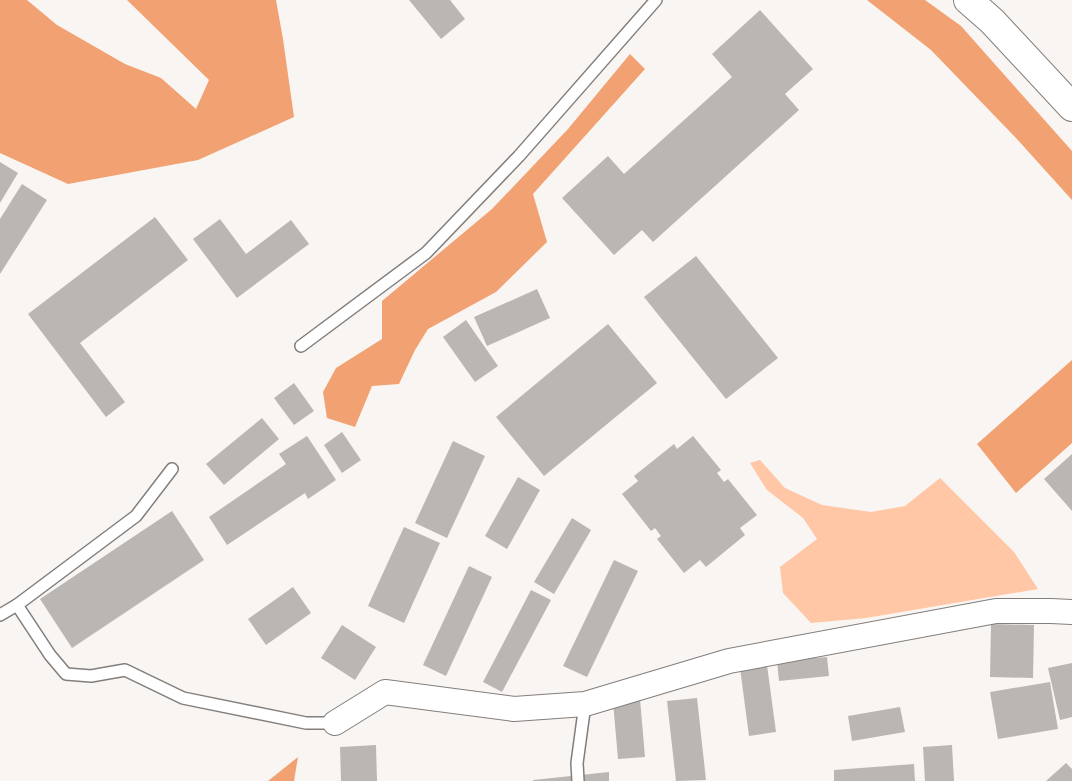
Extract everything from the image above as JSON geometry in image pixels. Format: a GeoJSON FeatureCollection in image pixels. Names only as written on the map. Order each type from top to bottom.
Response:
{"type":"FeatureCollection","features":[{"type":"Feature","properties":{"kind":"main road"},"geometry":{"type":"LineString","coordinates":[[968,0],[992,21],[1072,107]]}},
{"type":"Feature","properties":{"kind":"street"},"geometry":{"type":"LineString","coordinates":[[335,723],[385,692],[514,709],[584,704],[729,661],[996,611],[1072,612]]}},
{"type":"Feature","properties":{"kind":"lane"},"geometry":{"type":"LineString","coordinates":[[301,346],[426,253],[519,156],[656,0]]}},
{"type":"Feature","properties":{"kind":"lane"},"geometry":{"type":"LineString","coordinates":[[0,615],[17,605],[136,516],[172,469]]}},
{"type":"Feature","properties":{"kind":"lane"},"geometry":{"type":"LineString","coordinates":[[17,605],[50,655],[66,674],[91,676],[125,670],[183,698],[306,723],[335,723]]}},
{"type":"Feature","properties":{"kind":"lane"},"geometry":{"type":"LineString","coordinates":[[578,781],[577,763],[584,704]]}},
{"type":"Feature","properties":{"kind":"shaded area"},"geometry":{"type":"Polygon","coordinates":[[[0,0],[27,0],[57,25],[125,64],[161,78],[196,109],[209,80],[127,0],[276,0],[294,117],[198,160],[68,184],[0,153],[0,0]]]}},
{"type":"Feature","properties":{"kind":"shaded area"},"geometry":{"type":"Polygon","coordinates":[[[867,0],[925,0],[961,26],[1072,151],[1072,200],[1016,138],[931,50],[867,0]]]}},
{"type":"Feature","properties":{"kind":"shaded area"},"geometry":{"type":"Polygon","coordinates":[[[630,54],[645,69],[533,194],[547,242],[496,292],[428,329],[415,350],[399,384],[372,386],[355,427],[327,418],[323,392],[336,368],[382,339],[382,301],[492,209],[568,129],[630,54]]]}},
{"type":"Feature","properties":{"kind":"shaded area"},"geometry":{"type":"Polygon","coordinates":[[[1072,360],[1072,443],[1016,493],[977,444],[1072,360]]]}},
{"type":"Feature","properties":{"kind":"shaded area"},"geometry":{"type":"Polygon","coordinates":[[[760,460],[785,488],[822,505],[871,512],[905,506],[940,478],[1014,552],[1038,589],[866,618],[811,623],[783,593],[780,567],[817,539],[803,518],[767,490],[750,463],[760,460]]]}},
{"type":"Feature","properties":{"kind":"shaded area"},"geometry":{"type":"Polygon","coordinates":[[[298,757],[294,781],[268,781],[298,757]]]}},
{"type":"Feature","properties":{"kind":"building"},"geometry":{"type":"Polygon","coordinates":[[[409,0],[450,0],[465,19],[441,39],[409,0]]]}},
{"type":"Feature","properties":{"kind":"building"},"geometry":{"type":"Polygon","coordinates":[[[760,10],[813,69],[785,94],[799,110],[653,242],[642,230],[614,255],[562,198],[608,156],[624,174],[732,77],[712,54],[760,10]]]}},
{"type":"Feature","properties":{"kind":"building"},"geometry":{"type":"Polygon","coordinates":[[[0,162],[18,173],[0,203],[0,162]]]}},
{"type":"Feature","properties":{"kind":"building"},"geometry":{"type":"Polygon","coordinates":[[[22,184],[47,200],[0,274],[0,219],[22,184]]]}},
{"type":"Feature","properties":{"kind":"building"},"geometry":{"type":"Polygon","coordinates":[[[155,217],[188,260],[80,343],[125,402],[106,417],[28,314],[155,217]]]}},
{"type":"Feature","properties":{"kind":"building"},"geometry":{"type":"Polygon","coordinates":[[[220,219],[246,254],[291,220],[309,244],[237,298],[193,239],[220,219]]]}},
{"type":"Feature","properties":{"kind":"building"},"geometry":{"type":"Polygon","coordinates":[[[696,256],[778,358],[726,399],[644,297],[696,256]]]}},
{"type":"Feature","properties":{"kind":"building"},"geometry":{"type":"Polygon","coordinates":[[[537,289],[550,318],[487,346],[474,317],[537,289]]]}},
{"type":"Feature","properties":{"kind":"building"},"geometry":{"type":"Polygon","coordinates":[[[466,320],[498,366],[475,382],[443,337],[466,320]]]}},
{"type":"Feature","properties":{"kind":"building"},"geometry":{"type":"Polygon","coordinates":[[[608,324],[657,383],[544,476],[496,417],[608,324]]]}},
{"type":"Feature","properties":{"kind":"building"},"geometry":{"type":"Polygon","coordinates":[[[294,383],[314,411],[294,425],[274,398],[294,383]]]}},
{"type":"Feature","properties":{"kind":"building"},"geometry":{"type":"Polygon","coordinates":[[[262,418],[279,439],[224,485],[206,464],[262,418]]]}},
{"type":"Feature","properties":{"kind":"building"},"geometry":{"type":"Polygon","coordinates":[[[342,432],[361,460],[342,473],[324,445],[342,432]]]}},
{"type":"Feature","properties":{"kind":"building"},"geometry":{"type":"Polygon","coordinates":[[[307,436],[336,480],[308,499],[305,493],[227,545],[209,517],[286,464],[279,454],[307,436]]]}},
{"type":"Feature","properties":{"kind":"building"},"geometry":{"type":"Polygon","coordinates":[[[693,436],[721,470],[717,473],[724,482],[728,479],[757,515],[740,528],[745,535],[706,567],[700,560],[684,573],[657,539],[661,536],[655,528],[651,531],[622,494],[638,481],[634,476],[674,444],[677,449],[693,436]]]}},
{"type":"Feature","properties":{"kind":"building"},"geometry":{"type":"Polygon","coordinates":[[[453,441],[485,456],[447,538],[415,523],[453,441]]]}},
{"type":"Feature","properties":{"kind":"building"},"geometry":{"type":"Polygon","coordinates":[[[1072,454],[1072,511],[1044,479],[1072,454]]]}},
{"type":"Feature","properties":{"kind":"building"},"geometry":{"type":"Polygon","coordinates":[[[518,477],[540,490],[507,549],[485,536],[518,477]]]}},
{"type":"Feature","properties":{"kind":"building"},"geometry":{"type":"Polygon","coordinates":[[[172,511],[204,560],[72,648],[40,599],[172,511]]]}},
{"type":"Feature","properties":{"kind":"building"},"geometry":{"type":"Polygon","coordinates":[[[572,518],[591,530],[554,594],[534,582],[572,518]]]}},
{"type":"Feature","properties":{"kind":"building"},"geometry":{"type":"Polygon","coordinates":[[[404,527],[440,543],[404,623],[368,606],[404,527]]]}},
{"type":"Feature","properties":{"kind":"building"},"geometry":{"type":"Polygon","coordinates":[[[614,560],[638,571],[587,677],[563,666],[614,560]]]}},
{"type":"Feature","properties":{"kind":"building"},"geometry":{"type":"Polygon","coordinates":[[[469,566],[492,577],[446,676],[423,665],[469,566]]]}},
{"type":"Feature","properties":{"kind":"building"},"geometry":{"type":"Polygon","coordinates":[[[293,587],[311,613],[266,645],[248,619],[293,587]]]}},
{"type":"Feature","properties":{"kind":"building"},"geometry":{"type":"Polygon","coordinates":[[[531,590],[551,600],[502,692],[483,682],[531,590]]]}},
{"type":"Feature","properties":{"kind":"building"},"geometry":{"type":"Polygon","coordinates":[[[991,624],[1034,625],[1033,678],[990,677],[991,624]]]}},
{"type":"Feature","properties":{"kind":"building"},"geometry":{"type":"Polygon","coordinates":[[[342,625],[376,647],[355,680],[321,658],[342,625]]]}},
{"type":"Feature","properties":{"kind":"building"},"geometry":{"type":"Polygon","coordinates":[[[827,657],[829,676],[779,681],[777,661],[827,657]]]}},
{"type":"Feature","properties":{"kind":"building"},"geometry":{"type":"Polygon","coordinates":[[[1072,663],[1072,717],[1060,720],[1048,668],[1072,663]]]}},
{"type":"Feature","properties":{"kind":"building"},"geometry":{"type":"Polygon","coordinates":[[[767,665],[776,732],[749,736],[740,668],[767,665]]]}},
{"type":"Feature","properties":{"kind":"building"},"geometry":{"type":"Polygon","coordinates":[[[1050,682],[1058,729],[998,739],[990,692],[1050,682]]]}},
{"type":"Feature","properties":{"kind":"building"},"geometry":{"type":"Polygon","coordinates":[[[697,698],[706,780],[676,781],[667,701],[697,698]]]}},
{"type":"Feature","properties":{"kind":"building"},"geometry":{"type":"Polygon","coordinates":[[[640,699],[645,757],[618,759],[613,702],[640,699]]]}},
{"type":"Feature","properties":{"kind":"building"},"geometry":{"type":"Polygon","coordinates":[[[900,707],[905,732],[852,741],[848,716],[900,707]]]}},
{"type":"Feature","properties":{"kind":"building"},"geometry":{"type":"Polygon","coordinates":[[[376,745],[377,781],[341,781],[340,747],[376,745]]]}},
{"type":"Feature","properties":{"kind":"building"},"geometry":{"type":"Polygon","coordinates":[[[952,745],[954,781],[925,781],[923,747],[952,745]]]}},
{"type":"Feature","properties":{"kind":"building"},"geometry":{"type":"Polygon","coordinates":[[[1066,763],[1072,769],[1072,781],[1046,781],[1066,763]]]}},
{"type":"Feature","properties":{"kind":"building"},"geometry":{"type":"Polygon","coordinates":[[[914,764],[915,781],[834,781],[834,770],[914,764]]]}},
{"type":"Feature","properties":{"kind":"building"},"geometry":{"type":"Polygon","coordinates":[[[609,772],[609,781],[533,781],[533,780],[609,772]]]}}]}
